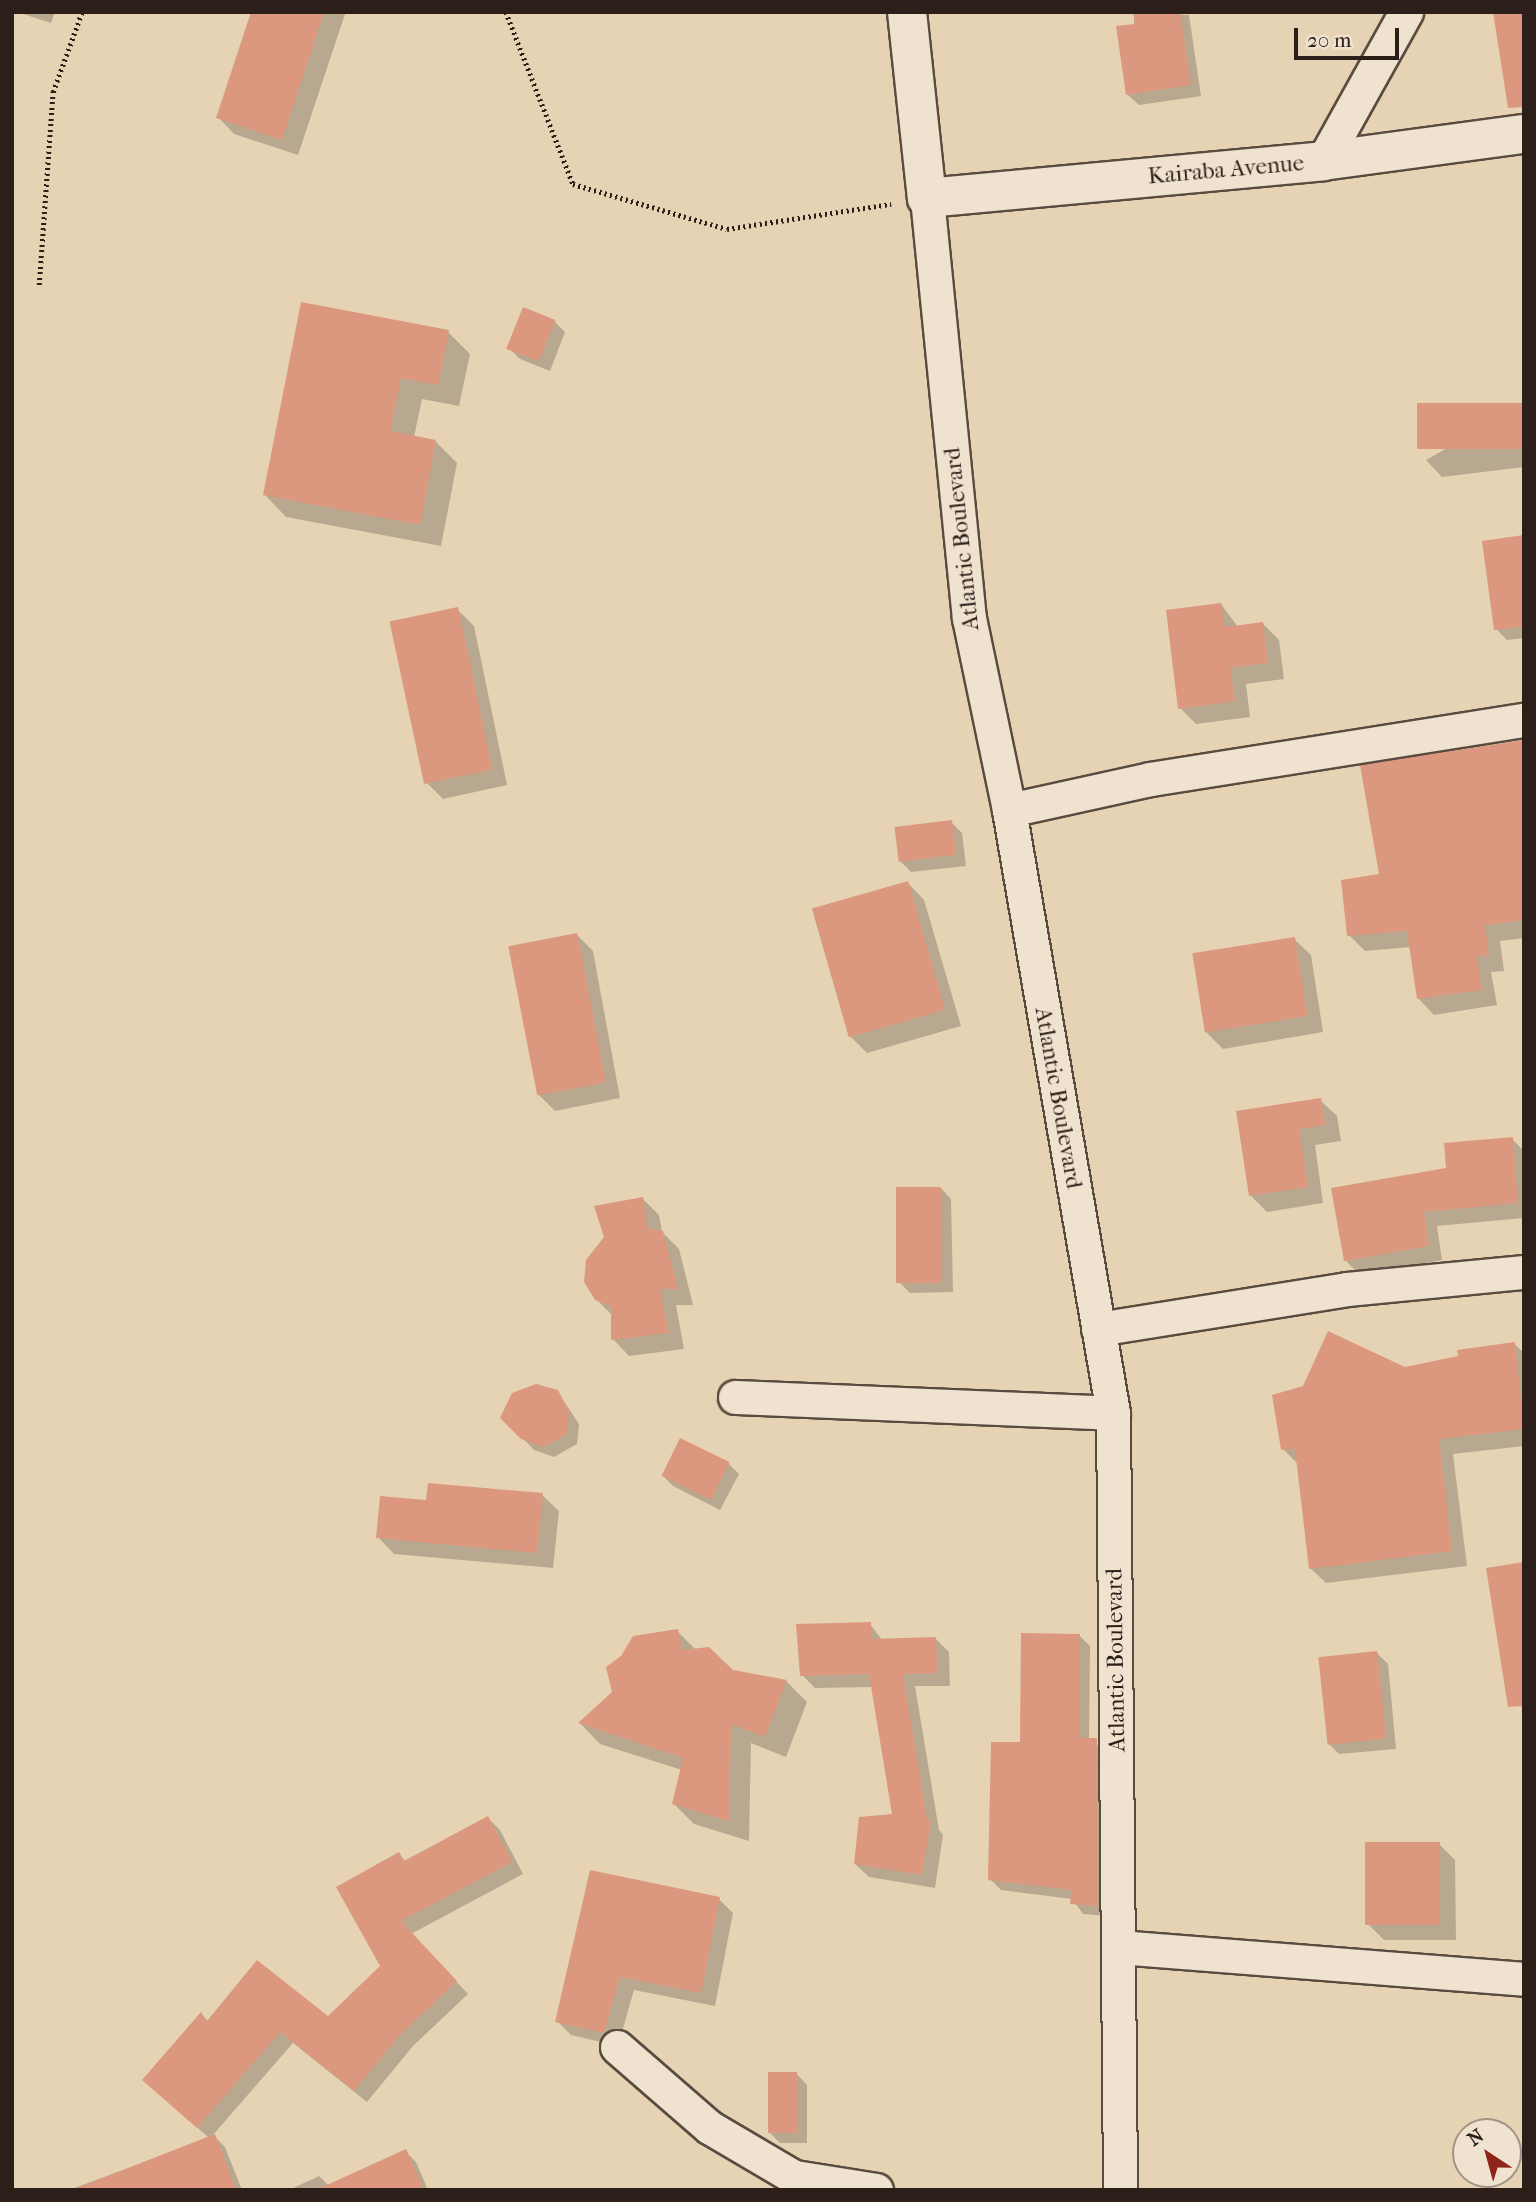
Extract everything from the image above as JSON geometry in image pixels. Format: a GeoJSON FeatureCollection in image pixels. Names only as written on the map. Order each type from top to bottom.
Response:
{"type":"FeatureCollection","features":[{"type":"Feature","properties":{"kind":"street","name":"Atlantic Boulevard"},"geometry":{"type":"LineString","coordinates":[[907,12],[969,618],[1009,810],[1113,1413],[1120,2190]]}},
{"type":"Feature","properties":{"kind":"street"},"geometry":{"type":"LineString","coordinates":[[1323,161],[1406,12]]}},
{"type":"Feature","properties":{"kind":"street","name":"Kairaba Avenue"},"geometry":{"type":"LineString","coordinates":[[927,198],[1323,161],[1524,134]]}},
{"type":"Feature","properties":{"kind":"street"},"geometry":{"type":"LineString","coordinates":[[1009,810],[1150,779],[1524,720]]}},
{"type":"Feature","properties":{"kind":"street"},"geometry":{"type":"LineString","coordinates":[[1098,1329],[1347,1289],[1524,1272]]}},
{"type":"Feature","properties":{"kind":"street"},"geometry":{"type":"LineString","coordinates":[[736,1397],[1113,1413]]}},
{"type":"Feature","properties":{"kind":"street"},"geometry":{"type":"LineString","coordinates":[[1119,1947],[1524,1979]]}},
{"type":"Feature","properties":{"kind":"street"},"geometry":{"type":"LineString","coordinates":[[617,2047],[709,2127],[794,2177],[876,2190]]}},
{"type":"Feature","properties":{"kind":"path"},"geometry":{"type":"LineString","coordinates":[[39,285],[53,92],[82,12]]}},
{"type":"Feature","properties":{"kind":"path"},"geometry":{"type":"LineString","coordinates":[[506,12],[573,184],[727,229],[927,198]]}},
{"type":"Feature","properties":{"kind":"building"},"geometry":{"type":"Polygon","coordinates":[[[251,12],[324,12],[282,140],[216,118],[251,12]]]}},
{"type":"Feature","properties":{"kind":"building"},"geometry":{"type":"Polygon","coordinates":[[[1133,12],[1180,12],[1191,85],[1126,95],[1116,26],[1135,24],[1133,12]]]}},
{"type":"Feature","properties":{"kind":"building"},"geometry":{"type":"Polygon","coordinates":[[[1493,12],[1524,12],[1524,107],[1508,108],[1493,12]]]}},
{"type":"Feature","properties":{"kind":"building"},"geometry":{"type":"Polygon","coordinates":[[[301,302],[449,330],[438,385],[401,378],[390,431],[436,440],[420,525],[263,495],[301,302]]]}},
{"type":"Feature","properties":{"kind":"building"},"geometry":{"type":"Polygon","coordinates":[[[523,307],[555,320],[539,362],[506,349],[523,307]]]}},
{"type":"Feature","properties":{"kind":"building"},"geometry":{"type":"Polygon","coordinates":[[[1417,403],[1524,403],[1524,449],[1417,449],[1417,403]]]}},
{"type":"Feature","properties":{"kind":"building"},"geometry":{"type":"Polygon","coordinates":[[[1524,535],[1524,626],[1494,630],[1482,541],[1524,535]]]}},
{"type":"Feature","properties":{"kind":"building"},"geometry":{"type":"Polygon","coordinates":[[[1221,603],[1225,627],[1263,622],[1268,663],[1230,668],[1235,701],[1178,709],[1166,610],[1221,603]]]}},
{"type":"Feature","properties":{"kind":"building"},"geometry":{"type":"Polygon","coordinates":[[[458,607],[493,769],[424,784],[390,622],[458,607]]]}},
{"type":"Feature","properties":{"kind":"building"},"geometry":{"type":"Polygon","coordinates":[[[1524,740],[1524,920],[1485,925],[1489,955],[1476,957],[1482,990],[1417,999],[1407,931],[1347,936],[1341,880],[1379,874],[1360,765],[1524,740]]]}},
{"type":"Feature","properties":{"kind":"building"},"geometry":{"type":"Polygon","coordinates":[[[952,820],[956,855],[899,862],[894,827],[952,820]]]}},
{"type":"Feature","properties":{"kind":"building"},"geometry":{"type":"Polygon","coordinates":[[[908,881],[945,1010],[849,1037],[812,909],[908,881]]]}},
{"type":"Feature","properties":{"kind":"building"},"geometry":{"type":"Polygon","coordinates":[[[577,933],[606,1082],[537,1096],[508,946],[577,933]]]}},
{"type":"Feature","properties":{"kind":"building"},"geometry":{"type":"Polygon","coordinates":[[[1295,937],[1308,1016],[1205,1032],[1192,953],[1295,937]]]}},
{"type":"Feature","properties":{"kind":"building"},"geometry":{"type":"Polygon","coordinates":[[[1321,1098],[1325,1125],[1299,1129],[1308,1187],[1249,1196],[1236,1111],[1321,1098]]]}},
{"type":"Feature","properties":{"kind":"building"},"geometry":{"type":"Polygon","coordinates":[[[1513,1137],[1518,1203],[1424,1212],[1429,1246],[1344,1261],[1331,1188],[1446,1168],[1444,1143],[1513,1137]]]}},
{"type":"Feature","properties":{"kind":"building"},"geometry":{"type":"Polygon","coordinates":[[[896,1187],[941,1187],[941,1283],[896,1283],[896,1187]]]}},
{"type":"Feature","properties":{"kind":"building"},"geometry":{"type":"Polygon","coordinates":[[[643,1197],[647,1228],[663,1231],[678,1289],[660,1289],[669,1333],[611,1340],[611,1306],[595,1300],[584,1282],[586,1260],[604,1237],[594,1206],[643,1197]]]}},
{"type":"Feature","properties":{"kind":"building"},"geometry":{"type":"Polygon","coordinates":[[[1328,1331],[1405,1367],[1458,1356],[1457,1350],[1515,1342],[1524,1429],[1439,1439],[1452,1551],[1309,1569],[1295,1449],[1281,1450],[1272,1395],[1303,1386],[1328,1331]]]}},
{"type":"Feature","properties":{"kind":"building"},"geometry":{"type":"Polygon","coordinates":[[[536,1384],[558,1390],[569,1412],[567,1434],[543,1447],[521,1439],[500,1418],[512,1393],[536,1384]]]}},
{"type":"Feature","properties":{"kind":"building"},"geometry":{"type":"Polygon","coordinates":[[[680,1438],[729,1462],[711,1500],[662,1476],[680,1438]]]}},
{"type":"Feature","properties":{"kind":"building"},"geometry":{"type":"Polygon","coordinates":[[[428,1483],[543,1493],[537,1553],[376,1538],[380,1496],[426,1500],[428,1483]]]}},
{"type":"Feature","properties":{"kind":"building"},"geometry":{"type":"Polygon","coordinates":[[[1524,1562],[1524,1706],[1508,1707],[1486,1568],[1524,1562]]]}},
{"type":"Feature","properties":{"kind":"building"},"geometry":{"type":"Polygon","coordinates":[[[871,1622],[871,1639],[936,1637],[938,1673],[903,1674],[927,1820],[931,1820],[922,1875],[854,1864],[859,1817],[892,1814],[869,1674],[800,1676],[796,1624],[871,1622]]]}},
{"type":"Feature","properties":{"kind":"building"},"geometry":{"type":"Polygon","coordinates":[[[678,1629],[682,1650],[709,1647],[733,1670],[787,1680],[765,1737],[731,1724],[729,1821],[672,1804],[683,1758],[578,1723],[612,1692],[606,1667],[621,1656],[633,1636],[678,1629]]]}},
{"type":"Feature","properties":{"kind":"building"},"geometry":{"type":"Polygon","coordinates":[[[1021,1633],[1080,1634],[1079,1738],[1097,1738],[1098,1906],[1070,1904],[1071,1890],[988,1880],[991,1742],[1020,1742],[1021,1633]]]}},
{"type":"Feature","properties":{"kind":"building"},"geometry":{"type":"Polygon","coordinates":[[[1377,1651],[1386,1739],[1328,1745],[1318,1657],[1377,1651]]]}},
{"type":"Feature","properties":{"kind":"building"},"geometry":{"type":"Polygon","coordinates":[[[488,1816],[512,1862],[401,1921],[457,1981],[401,2034],[354,2091],[280,2032],[197,2128],[142,2080],[201,2012],[207,2021],[257,1960],[328,2016],[380,1966],[336,1887],[399,1852],[404,1861],[488,1816]]]}},
{"type":"Feature","properties":{"kind":"building"},"geometry":{"type":"Polygon","coordinates":[[[1365,1842],[1440,1842],[1440,1925],[1365,1925],[1365,1842]]]}},
{"type":"Feature","properties":{"kind":"building"},"geometry":{"type":"Polygon","coordinates":[[[590,1870],[720,1897],[701,1993],[620,1977],[604,2033],[555,2022],[590,1870]]]}},
{"type":"Feature","properties":{"kind":"building"},"geometry":{"type":"Polygon","coordinates":[[[768,2072],[797,2072],[797,2133],[768,2133],[768,2072]]]}},
{"type":"Feature","properties":{"kind":"building"},"geometry":{"type":"Polygon","coordinates":[[[215,2134],[236,2190],[77,2190],[77,2188],[215,2134]]]}},
{"type":"Feature","properties":{"kind":"building"},"geometry":{"type":"Polygon","coordinates":[[[406,2149],[424,2190],[316,2190],[406,2149]]]}}]}
